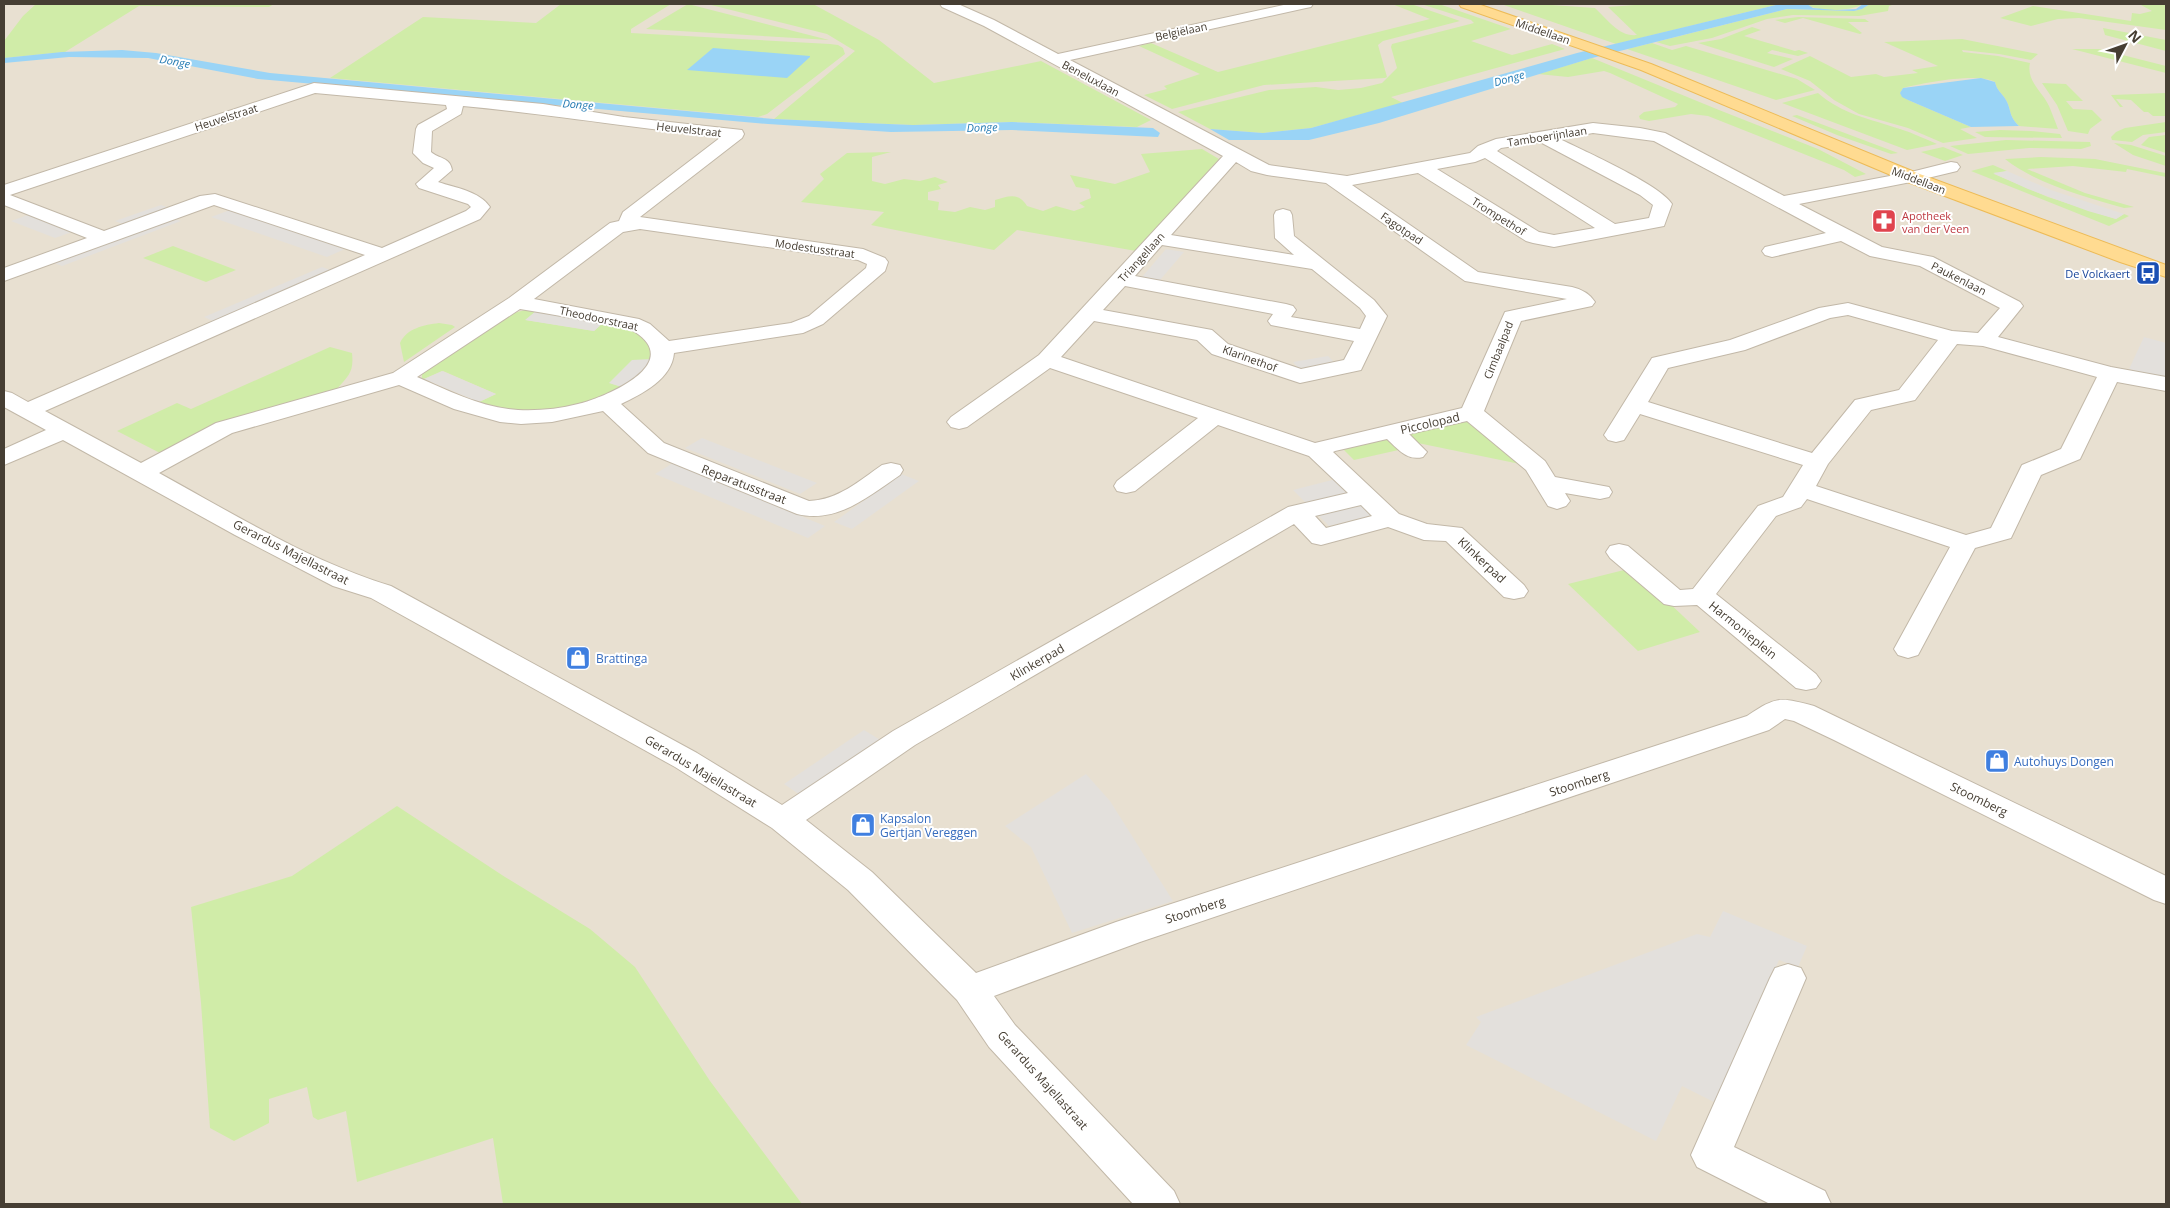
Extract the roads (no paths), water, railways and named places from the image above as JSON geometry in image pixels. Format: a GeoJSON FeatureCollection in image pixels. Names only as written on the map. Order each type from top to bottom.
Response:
{"type":"FeatureCollection","features":[{"type":"Feature","properties":{"kind":"main road","name":"Middellaan"},"geometry":{"type":"LineString","coordinates":[[1466,4],[1676,78],[1932,172],[2166,269]]}},
{"type":"Feature","properties":{"kind":"main road","name":"Middellaan"},"geometry":{"type":"LineString","coordinates":[[1676,78],[1911,178],[2127,258],[2166,269]]}},
{"type":"Feature","properties":{"kind":"street","name":"Beneluxlaan"},"geometry":{"type":"LineString","coordinates":[[947,4],[989,23],[1234,154]]}},
{"type":"Feature","properties":{"kind":"street","name":"Belgiëlaan"},"geometry":{"type":"LineString","coordinates":[[1056,59],[1306,4]]}},
{"type":"Feature","properties":{"kind":"street","name":"Heuvelstraat"},"geometry":{"type":"LineString","coordinates":[[4,191],[314,88],[543,109],[624,122],[736,134],[630,216],[627,225],[617,227],[516,302]]}},
{"type":"Feature","properties":{"kind":"street"},"geometry":{"type":"LineString","coordinates":[[26,411],[473,215],[481,206],[474,200],[425,184],[444,170],[442,164],[428,159],[422,153],[424,129],[455,111],[454,100]]}},
{"type":"Feature","properties":{"kind":"street","name":"Tamboerijnlaan"},"geometry":{"type":"LineString","coordinates":[[1234,154],[1257,167],[1267,170],[1347,181],[1476,157],[1484,150],[1496,144],[1593,128],[1659,137],[1781,202]]}},
{"type":"Feature","properties":{"kind":"street","name":"Trompethof"},"geometry":{"type":"LineString","coordinates":[[1422,168],[1533,237],[1554,241],[1657,222],[1663,204],[1646,191],[1544,136]]}},
{"type":"Feature","properties":{"kind":"street"},"geometry":{"type":"LineString","coordinates":[[1484,150],[1612,230]]}},
{"type":"Feature","properties":{"kind":"street","name":"Triangellaan"},"geometry":{"type":"LineString","coordinates":[[959,422],[1048,360],[1234,154]]}},
{"type":"Feature","properties":{"kind":"street"},"geometry":{"type":"LineString","coordinates":[[1781,202],[1911,178],[1950,168]]}},
{"type":"Feature","properties":{"kind":"street","name":"Fagotpad"},"geometry":{"type":"LineString","coordinates":[[1331,179],[1472,277],[1572,293]]}},
{"type":"Feature","properties":{"kind":"street"},"geometry":{"type":"LineString","coordinates":[[4,199],[105,238]]}},
{"type":"Feature","properties":{"kind":"street"},"geometry":{"type":"LineString","coordinates":[[4,275],[206,200],[215,199],[384,255]]}},
{"type":"Feature","properties":{"kind":"street","name":"Paukenlaan"},"geometry":{"type":"LineString","coordinates":[[1781,202],[1877,252],[1926,261],[2013,306],[1984,340]]}},
{"type":"Feature","properties":{"kind":"street","name":"Klarinethof"},"geometry":{"type":"LineString","coordinates":[[1090,314],[1204,334],[1220,349],[1300,376],[1353,365],[1368,337],[1376,316],[1367,304],[1285,238],[1283,215]]}},
{"type":"Feature","properties":{"kind":"street","name":"Modestusstraat"},"geometry":{"type":"LineString","coordinates":[[627,225],[640,224],[863,255],[878,262],[875,271],[816,320],[796,329],[662,348]]}},
{"type":"Feature","properties":{"kind":"street"},"geometry":{"type":"LineString","coordinates":[[1772,251],[1843,235]]}},
{"type":"Feature","properties":{"kind":"street","name":"Klarinethof"},"geometry":{"type":"LineString","coordinates":[[1158,239],[1316,264]]}},
{"type":"Feature","properties":{"kind":"street","name":"Fagotpad"},"geometry":{"type":"LineString","coordinates":[[1472,277],[1474,282],[1510,309],[1512,316]]}},
{"type":"Feature","properties":{"kind":"street"},"geometry":{"type":"LineString","coordinates":[[1122,279],[1286,310],[1278,320],[1368,337]]}},
{"type":"Feature","properties":{"kind":"street","name":"Cimbaalpad"},"geometry":{"type":"LineString","coordinates":[[1472,413],[1512,316],[1585,302],[1572,293]]}},
{"type":"Feature","properties":{"kind":"street"},"geometry":{"type":"LineString","coordinates":[[1616,434],[1660,363],[1737,345],[1826,312],[1848,309],[1877,297]]}},
{"type":"Feature","properties":{"kind":"street"},"geometry":{"type":"LineString","coordinates":[[4,398],[141,473],[224,428],[400,378],[516,302]]}},
{"type":"Feature","properties":{"kind":"street","name":"Theodoorstraat"},"geometry":{"type":"LineString","coordinates":[[516,302],[636,324],[658,340],[662,348]]}},
{"type":"Feature","properties":{"kind":"street"},"geometry":{"type":"LineString","coordinates":[[1848,309],[1952,337],[1984,340],[2110,374],[2166,384]]}},
{"type":"Feature","properties":{"kind":"street"},"geometry":{"type":"LineString","coordinates":[[1706,589],[1767,511],[1792,502],[1802,489],[1817,462],[1863,405],[1908,394],[1952,337]]}},
{"type":"Feature","properties":{"kind":"street"},"geometry":{"type":"LineString","coordinates":[[400,378],[475,409],[500,415],[528,417],[558,414],[583,410],[630,392],[653,375],[662,359],[662,348]]}},
{"type":"Feature","properties":{"kind":"street"},"geometry":{"type":"LineString","coordinates":[[1048,360],[1317,451]]}},
{"type":"Feature","properties":{"kind":"street"},"geometry":{"type":"LineString","coordinates":[[1802,489],[1965,543],[2002,533],[2031,470],[2071,454],[2110,374]]}},
{"type":"Feature","properties":{"kind":"street","name":"Reparatusstraat"},"geometry":{"type":"LineString","coordinates":[[606,402],[656,448],[806,508],[826,508],[844,502],[891,470]]}},
{"type":"Feature","properties":{"kind":"street"},"geometry":{"type":"LineString","coordinates":[[1635,405],[1817,462]]}},
{"type":"Feature","properties":{"kind":"street","name":"Piccolopad"},"geometry":{"type":"LineString","coordinates":[[1317,451],[1327,446],[1472,413],[1536,466],[1552,492],[1600,492]]}},
{"type":"Feature","properties":{"kind":"street"},"geometry":{"type":"LineString","coordinates":[[1126,486],[1214,417]]}},
{"type":"Feature","properties":{"kind":"street"},"geometry":{"type":"LineString","coordinates":[[4,458],[64,431]]}},
{"type":"Feature","properties":{"kind":"street"},"geometry":{"type":"LineString","coordinates":[[1391,431],[1415,452]]}},
{"type":"Feature","properties":{"kind":"street","name":"Klinkerpad"},"geometry":{"type":"LineString","coordinates":[[1317,451],[1390,519],[1424,532],[1453,534],[1514,591]]}},
{"type":"Feature","properties":{"kind":"street","name":"Gerardus Majellastraat"},"geometry":{"type":"LineString","coordinates":[[141,473],[244,530],[343,580],[381,592],[686,760],[783,820],[860,881],[970,990],[1002,1036],[1159,1204]]}},
{"type":"Feature","properties":{"kind":"street","name":"Klinkerpad"},"geometry":{"type":"LineString","coordinates":[[783,820],[904,738],[1298,512],[1366,496]]}},
{"type":"Feature","properties":{"kind":"street"},"geometry":{"type":"LineString","coordinates":[[1298,512],[1321,537],[1390,519]]}},
{"type":"Feature","properties":{"kind":"street"},"geometry":{"type":"LineString","coordinates":[[1908,649],[1965,543]]}},
{"type":"Feature","properties":{"kind":"street","name":"Harmonieplein"},"geometry":{"type":"LineString","coordinates":[[1619,552],[1674,598],[1703,597],[1806,681]]}},
{"type":"Feature","properties":{"kind":"street","name":"Stoomberg"},"geometry":{"type":"LineString","coordinates":[[970,990],[1128,932],[1758,724],[1780,708],[1803,713],[2166,891]]}},
{"type":"Feature","properties":{"kind":"street"},"geometry":{"type":"LineString","coordinates":[[1788,978],[1711,1155],[1810,1204]]}},
{"type":"Feature","properties":{"kind":"water","name":"Donge"},"geometry":{"type":"Polygon","coordinates":[[[1780,4],[1807,4],[1813,8],[1836,10],[1856,9],[1863,4],[1870,4],[1854,11],[1787,9],[1592,58],[1379,123],[1309,140],[1229,140],[1210,129],[1263,133],[1311,128],[1577,53],[1780,4]]]}},
{"type":"Feature","properties":{"kind":"water"},"geometry":{"type":"Polygon","coordinates":[[[713,48],[810,57],[787,78],[687,70],[713,48]]]}},
{"type":"Feature","properties":{"kind":"water","name":"Donge"},"geometry":{"type":"Polygon","coordinates":[[[122,50],[156,53],[270,73],[774,119],[913,125],[1012,122],[1153,128],[1160,133],[1158,137],[1012,130],[891,132],[768,124],[258,79],[148,58],[69,57],[4,63],[4,58],[62,52],[122,50]]]}},
{"type":"Feature","properties":{"kind":"water"},"geometry":{"type":"Polygon","coordinates":[[[1981,78],[1995,82],[1998,90],[2006,100],[2013,119],[2019,126],[1971,127],[1908,100],[1902,97],[1900,93],[1903,88],[1981,78]]]}},
{"type":"Feature","properties":{"kind":"place","name":"Apotheek van der Veen"},"geometry":{"type":"Point","coordinates":[1884,221]}},
{"type":"Feature","properties":{"kind":"place","name":"De Volckaert"},"geometry":{"type":"Point","coordinates":[2148,273]}},
{"type":"Feature","properties":{"kind":"place","name":"Brattinga"},"geometry":{"type":"Point","coordinates":[578,658]}},
{"type":"Feature","properties":{"kind":"place","name":"Autohuys Dongen"},"geometry":{"type":"Point","coordinates":[1997,761]}},
{"type":"Feature","properties":{"kind":"place","name":"Kapsalon Gertjan Vereggen"},"geometry":{"type":"Point","coordinates":[863,825]}}]}
